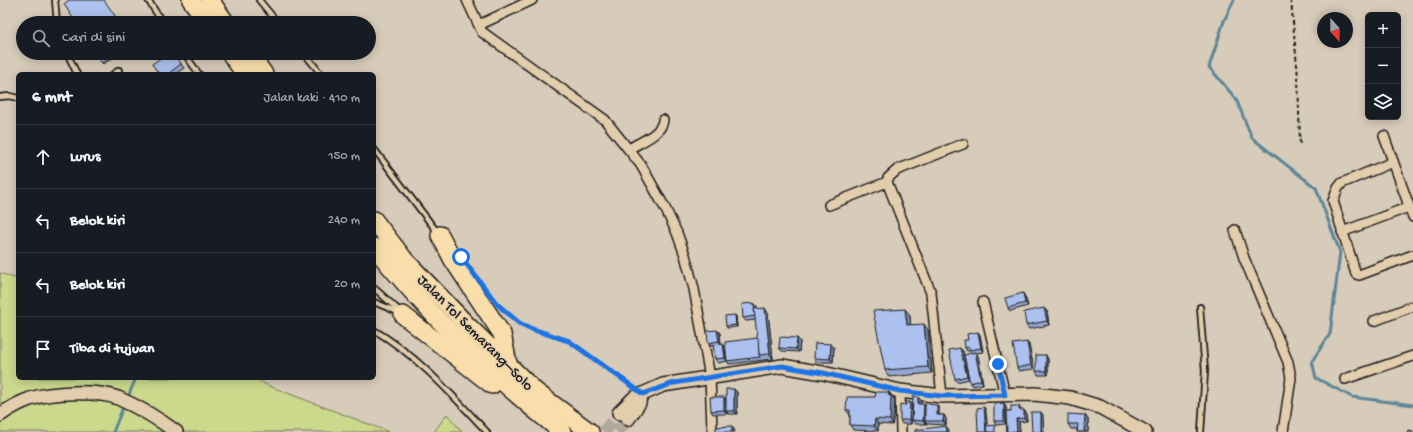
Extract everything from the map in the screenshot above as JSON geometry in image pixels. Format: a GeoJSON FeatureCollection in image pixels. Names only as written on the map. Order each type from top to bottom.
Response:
{"type":"FeatureCollection","features":[{"type":"Feature","properties":{"kind":"highway"},"geometry":{"type":"LineString","coordinates":[[191,0],[203,16]]}},
{"type":"Feature","properties":{"kind":"highway"},"geometry":{"type":"LineString","coordinates":[[210,0],[221,16]]}},
{"type":"Feature","properties":{"kind":"highway"},"geometry":{"type":"LineString","coordinates":[[235,60],[244,72]]}},
{"type":"Feature","properties":{"kind":"highway"},"geometry":{"type":"LineString","coordinates":[[254,60],[263,72]]}},
{"type":"Feature","properties":{"kind":"highway","name":"Jalan Tol Semarang–Solo"},"geometry":{"type":"LineString","coordinates":[[376,223],[404,259],[508,364],[536,391],[590,432]]}},
{"type":"Feature","properties":{"kind":"highway"},"geometry":{"type":"LineString","coordinates":[[440,235],[453,260],[502,334],[508,364]]}},
{"type":"Feature","properties":{"kind":"highway","name":"Jalan Tol Semarang–Solo"},"geometry":{"type":"LineString","coordinates":[[376,249],[391,268],[462,342],[523,401],[559,430]]}},
{"type":"Feature","properties":{"kind":"highway"},"geometry":{"type":"LineString","coordinates":[[403,314],[522,409],[559,430]]}},
{"type":"Feature","properties":{"kind":"street"},"geometry":{"type":"LineString","coordinates":[[467,0],[482,32],[605,120],[641,165],[665,208],[680,240],[694,289],[710,377],[712,428]]}},
{"type":"Feature","properties":{"kind":"street"},"geometry":{"type":"LineString","coordinates":[[478,25],[532,0]]}},
{"type":"Feature","properties":{"kind":"street"},"geometry":{"type":"LineString","coordinates":[[629,149],[658,131],[663,125],[663,120]]}},
{"type":"Feature","properties":{"kind":"street"},"geometry":{"type":"LineString","coordinates":[[1384,136],[1413,217]]}},
{"type":"Feature","properties":{"kind":"street"},"geometry":{"type":"LineString","coordinates":[[829,205],[887,182],[888,178],[897,170],[963,144]]}},
{"type":"Feature","properties":{"kind":"street"},"geometry":{"type":"LineString","coordinates":[[1393,162],[1350,179],[1338,188],[1333,201],[1356,274],[1359,275],[1413,255]]}},
{"type":"Feature","properties":{"kind":"street"},"geometry":{"type":"LineString","coordinates":[[887,182],[931,293],[942,396]]}},
{"type":"Feature","properties":{"kind":"street"},"geometry":{"type":"LineString","coordinates":[[1342,232],[1409,207]]}},
{"type":"Feature","properties":{"kind":"street"},"geometry":{"type":"LineString","coordinates":[[1236,230],[1244,258],[1288,362],[1291,378],[1283,432]]}},
{"type":"Feature","properties":{"kind":"street"},"geometry":{"type":"LineString","coordinates":[[983,302],[1005,395]]}},
{"type":"Feature","properties":{"kind":"street"},"geometry":{"type":"LineString","coordinates":[[1374,321],[1413,306]]}},
{"type":"Feature","properties":{"kind":"street"},"geometry":{"type":"LineString","coordinates":[[1345,379],[1413,356]]}},
{"type":"Feature","properties":{"kind":"street"},"geometry":{"type":"LineString","coordinates":[[624,416],[640,403],[642,396],[674,383],[782,366],[823,373],[900,391],[942,396],[1051,396],[1086,402],[1100,407],[1146,432]]}},
{"type":"Feature","properties":{"kind":"street"},"geometry":{"type":"LineString","coordinates":[[900,391],[901,432]]}},
{"type":"Feature","properties":{"kind":"street"},"geometry":{"type":"LineString","coordinates":[[0,414],[18,404],[32,399],[51,396],[93,394],[118,398],[160,421],[176,432]]}},
{"type":"Feature","properties":{"kind":"lane"},"geometry":{"type":"LineString","coordinates":[[55,0],[56,16]]}},
{"type":"Feature","properties":{"kind":"lane"},"geometry":{"type":"LineString","coordinates":[[148,0],[158,16]]}},
{"type":"Feature","properties":{"kind":"lane"},"geometry":{"type":"LineString","coordinates":[[259,0],[272,16]]}},
{"type":"Feature","properties":{"kind":"lane"},"geometry":{"type":"LineString","coordinates":[[71,60],[77,72]]}},
{"type":"Feature","properties":{"kind":"lane"},"geometry":{"type":"LineString","coordinates":[[188,60],[195,72]]}},
{"type":"Feature","properties":{"kind":"lane"},"geometry":{"type":"LineString","coordinates":[[310,60],[319,72]]}},
{"type":"Feature","properties":{"kind":"lane"},"geometry":{"type":"LineString","coordinates":[[0,97],[10,96],[16,98]]}},
{"type":"Feature","properties":{"kind":"lane"},"geometry":{"type":"LineString","coordinates":[[376,152],[440,235]]}},
{"type":"Feature","properties":{"kind":"lane"},"geometry":{"type":"LineString","coordinates":[[376,290],[403,314]]}},
{"type":"Feature","properties":{"kind":"lane"},"geometry":{"type":"LineString","coordinates":[[376,303],[403,314]]}},
{"type":"Feature","properties":{"kind":"lane"},"geometry":{"type":"LineString","coordinates":[[1200,308],[1205,371],[1201,432]]}},
{"type":"Feature","properties":{"kind":"lane"},"geometry":{"type":"LineString","coordinates":[[376,331],[399,346],[421,365],[487,432]]}},
{"type":"Feature","properties":{"kind":"path"},"geometry":{"type":"LineString","coordinates":[[1292,0],[1298,77],[1300,146]]}},
{"type":"Feature","properties":{"kind":"path"},"geometry":{"type":"LineString","coordinates":[[501,308],[519,323],[532,329],[569,341],[584,350],[642,396]]}},
{"type":"Feature","properties":{"kind":"green space"},"geometry":{"type":"Polygon","coordinates":[[[0,273],[16,278],[16,380],[258,380],[269,386],[389,432],[0,432],[0,273]]]}},
{"type":"Feature","properties":{"kind":"green space"},"geometry":{"type":"Polygon","coordinates":[[[447,414],[462,432],[434,432],[447,414]]]}},
{"type":"Feature","properties":{"kind":"building"},"geometry":{"type":"Polygon","coordinates":[[[69,0],[104,0],[115,16],[72,16],[64,4],[69,0]]]}},
{"type":"Feature","properties":{"kind":"building"},"geometry":{"type":"Polygon","coordinates":[[[158,60],[178,60],[181,64],[171,72],[158,72],[152,64],[158,60]]]}},
{"type":"Feature","properties":{"kind":"building"},"geometry":{"type":"Polygon","coordinates":[[[1023,293],[1025,303],[1008,308],[1005,298],[1023,293]]]}},
{"type":"Feature","properties":{"kind":"building"},"geometry":{"type":"Polygon","coordinates":[[[754,303],[755,316],[743,318],[742,304],[754,303]]]}},
{"type":"Feature","properties":{"kind":"building"},"geometry":{"type":"Polygon","coordinates":[[[765,308],[770,354],[759,355],[754,309],[765,308]]]}},
{"type":"Feature","properties":{"kind":"building"},"geometry":{"type":"Polygon","coordinates":[[[1044,308],[1047,321],[1026,325],[1024,312],[1044,308]]]}},
{"type":"Feature","properties":{"kind":"building"},"geometry":{"type":"Polygon","coordinates":[[[905,309],[907,325],[924,324],[928,367],[885,370],[873,311],[905,309]]]}},
{"type":"Feature","properties":{"kind":"building"},"geometry":{"type":"Polygon","coordinates":[[[735,315],[736,325],[726,326],[725,316],[735,315]]]}},
{"type":"Feature","properties":{"kind":"building"},"geometry":{"type":"Polygon","coordinates":[[[717,330],[719,341],[708,343],[707,331],[717,330]]]}},
{"type":"Feature","properties":{"kind":"building"},"geometry":{"type":"Polygon","coordinates":[[[978,332],[981,348],[970,350],[969,347],[965,348],[964,340],[968,340],[967,334],[978,332]]]}},
{"type":"Feature","properties":{"kind":"building"},"geometry":{"type":"Polygon","coordinates":[[[780,337],[797,338],[796,349],[779,348],[780,337]]]}},
{"type":"Feature","properties":{"kind":"building"},"geometry":{"type":"Polygon","coordinates":[[[758,338],[760,357],[727,361],[725,342],[758,338]]]}},
{"type":"Feature","properties":{"kind":"building"},"geometry":{"type":"Polygon","coordinates":[[[1027,342],[1031,365],[1017,368],[1013,344],[1027,342]]]}},
{"type":"Feature","properties":{"kind":"building"},"geometry":{"type":"Polygon","coordinates":[[[815,343],[831,344],[830,359],[814,358],[815,343]]]}},
{"type":"Feature","properties":{"kind":"building"},"geometry":{"type":"Polygon","coordinates":[[[723,344],[725,358],[715,359],[713,345],[723,344]]]}},
{"type":"Feature","properties":{"kind":"building"},"geometry":{"type":"Polygon","coordinates":[[[960,348],[967,376],[955,379],[949,350],[960,348]]]}},
{"type":"Feature","properties":{"kind":"building"},"geometry":{"type":"Polygon","coordinates":[[[975,352],[981,380],[970,383],[964,355],[975,352]]]}},
{"type":"Feature","properties":{"kind":"building"},"geometry":{"type":"Polygon","coordinates":[[[1036,355],[1046,355],[1046,371],[1036,371],[1036,355]]]}},
{"type":"Feature","properties":{"kind":"building"},"geometry":{"type":"Polygon","coordinates":[[[726,389],[734,389],[734,411],[726,411],[726,389]]]}},
{"type":"Feature","properties":{"kind":"building"},"geometry":{"type":"Polygon","coordinates":[[[876,392],[889,392],[888,395],[891,396],[890,420],[875,419],[874,426],[850,425],[850,410],[846,410],[847,397],[875,397],[876,392]]]}},
{"type":"Feature","properties":{"kind":"building"},"geometry":{"type":"Polygon","coordinates":[[[913,396],[918,397],[918,404],[924,404],[923,421],[912,420],[913,396]]]}},
{"type":"Feature","properties":{"kind":"building"},"geometry":{"type":"Polygon","coordinates":[[[710,397],[724,397],[724,410],[711,411],[710,397]]]}},
{"type":"Feature","properties":{"kind":"building"},"geometry":{"type":"Polygon","coordinates":[[[906,402],[910,402],[909,420],[900,420],[900,404],[906,405],[906,402]]]}},
{"type":"Feature","properties":{"kind":"building"},"geometry":{"type":"Polygon","coordinates":[[[1004,403],[1004,421],[994,421],[994,404],[1004,403]]]}},
{"type":"Feature","properties":{"kind":"building"},"geometry":{"type":"Polygon","coordinates":[[[925,404],[937,405],[937,415],[944,415],[943,421],[925,421],[925,404]]]}},
{"type":"Feature","properties":{"kind":"building"},"geometry":{"type":"Polygon","coordinates":[[[1011,406],[1019,406],[1019,410],[1024,410],[1024,418],[1016,419],[1017,431],[1007,432],[1006,411],[1011,411],[1011,406]]]}},
{"type":"Feature","properties":{"kind":"building"},"geometry":{"type":"Polygon","coordinates":[[[984,407],[986,432],[978,432],[977,408],[984,407]]]}},
{"type":"Feature","properties":{"kind":"building"},"geometry":{"type":"Polygon","coordinates":[[[1031,412],[1041,412],[1041,432],[1032,432],[1031,412]]]}},
{"type":"Feature","properties":{"kind":"building"},"geometry":{"type":"Polygon","coordinates":[[[1068,414],[1085,415],[1084,432],[1077,432],[1078,424],[1068,424],[1068,414]]]}},
{"type":"Feature","properties":{"kind":"building"},"geometry":{"type":"Polygon","coordinates":[[[995,425],[995,432],[987,432],[986,426],[995,425]]]}},
{"type":"Feature","properties":{"kind":"building"},"geometry":{"type":"Polygon","coordinates":[[[732,426],[732,432],[716,432],[716,427],[732,426]]]}},
{"type":"Feature","properties":{"kind":"building"},"geometry":{"type":"Polygon","coordinates":[[[946,426],[947,432],[915,432],[915,430],[946,426]]]}},
{"type":"Feature","properties":{"kind":"waterway"},"geometry":{"type":"LineString","coordinates":[[1234,0],[1224,21],[1209,67],[1236,99],[1252,138],[1316,188],[1340,252],[1330,334],[1312,361],[1316,378],[1352,397],[1413,405]]}},
{"type":"Feature","properties":{"kind":"waterway"},"geometry":{"type":"LineString","coordinates":[[127,399],[135,380]]}},
{"type":"Feature","properties":{"kind":"waterway"},"geometry":{"type":"LineString","coordinates":[[113,432],[124,405]]}},
{"type":"Feature","properties":{"kind":"tunnel"},"geometry":{"type":"LineString","coordinates":[[604,432],[619,413]]}},
{"type":"Feature","properties":{"kind":"tunnel"},"geometry":{"type":"LineString","coordinates":[[617,432],[628,419]]}},
{"type":"Feature","properties":{"kind":"route"},"geometry":{"type":"LineString","coordinates":[[461,257],[497,304],[519,323],[532,329],[569,341],[584,350],[643,394],[674,383],[782,366],[823,373],[900,391],[942,396],[1005,395],[998,364]]}}]}
